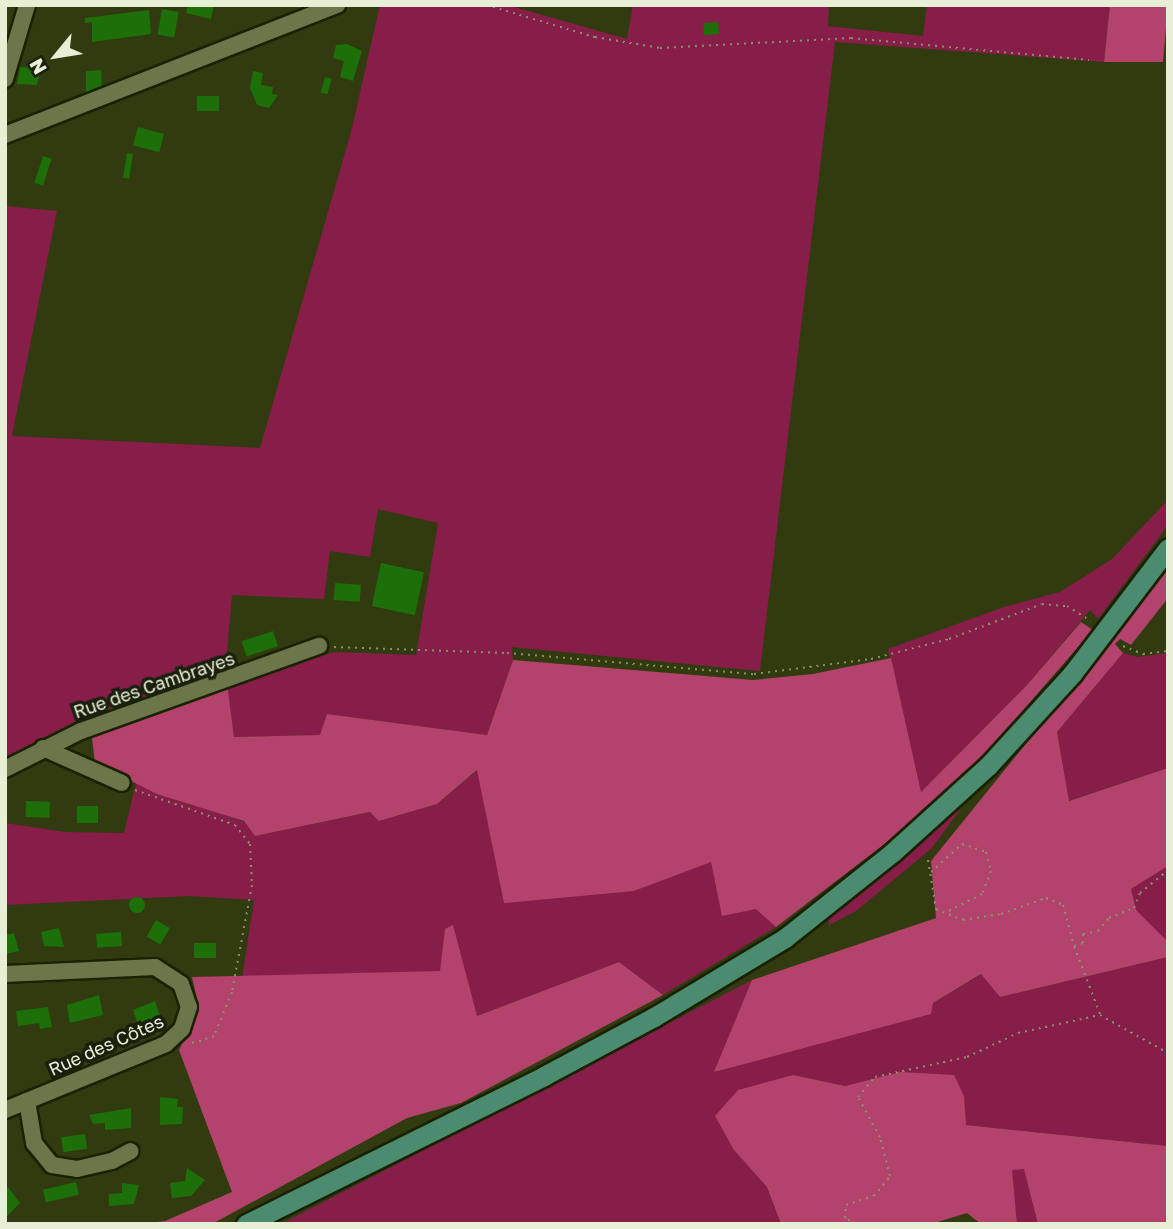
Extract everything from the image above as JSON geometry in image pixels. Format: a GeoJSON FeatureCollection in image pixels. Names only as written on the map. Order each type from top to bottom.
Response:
{"type":"FeatureCollection","features":[{"type":"Feature","properties":{"kind":"main road"},"geometry":{"type":"LineString","coordinates":[[246,1224],[557,1069],[785,938],[893,852],[988,766],[1073,674],[1168,548]]}},
{"type":"Feature","properties":{"kind":"street"},"geometry":{"type":"LineString","coordinates":[[5,79],[27,5]]}},
{"type":"Feature","properties":{"kind":"street"},"geometry":{"type":"LineString","coordinates":[[6,133],[337,5]]}},
{"type":"Feature","properties":{"kind":"street","name":"Rue des Cambrayes"},"geometry":{"type":"LineString","coordinates":[[5,769],[43,748],[319,646]]}},
{"type":"Feature","properties":{"kind":"street"},"geometry":{"type":"LineString","coordinates":[[43,748],[122,783]]}},
{"type":"Feature","properties":{"kind":"street","name":"Rue des Côtes"},"geometry":{"type":"LineString","coordinates":[[5,974],[147,966],[163,970],[181,984],[188,1000],[188,1015],[178,1035],[5,1110]]}},
{"type":"Feature","properties":{"kind":"street"},"geometry":{"type":"LineString","coordinates":[[27,1101],[34,1143],[52,1165],[77,1168],[112,1161],[131,1151]]}},
{"type":"Feature","properties":{"kind":"path"},"geometry":{"type":"LineString","coordinates":[[486,5],[594,37],[660,48],[851,38],[1089,60]]}},
{"type":"Feature","properties":{"kind":"path"},"geometry":{"type":"LineString","coordinates":[[319,646],[507,653],[754,674],[871,659],[949,639],[1042,604],[1067,606],[1091,621]]}},
{"type":"Feature","properties":{"kind":"path"},"geometry":{"type":"LineString","coordinates":[[1123,646],[1143,654],[1168,651]]}},
{"type":"Feature","properties":{"kind":"path"},"geometry":{"type":"LineString","coordinates":[[122,783],[235,825],[250,844],[251,885],[236,972],[214,1036],[194,1043],[178,1035]]}},
{"type":"Feature","properties":{"kind":"path"},"geometry":{"type":"LineString","coordinates":[[930,873],[962,844],[986,852],[991,871],[982,894],[947,911]]}},
{"type":"Feature","properties":{"kind":"path"},"geometry":{"type":"LineString","coordinates":[[928,860],[936,909],[963,919],[1001,914],[1046,898],[1063,905],[1074,946],[1100,1014],[1168,1053]]}},
{"type":"Feature","properties":{"kind":"path"},"geometry":{"type":"LineString","coordinates":[[1074,946],[1083,943],[1083,934],[1098,931],[1109,918],[1135,908],[1140,893],[1168,870]]}},
{"type":"Feature","properties":{"kind":"path"},"geometry":{"type":"LineString","coordinates":[[856,1224],[845,1218],[846,1205],[874,1196],[890,1176],[880,1137],[859,1104],[862,1088],[881,1074],[967,1057],[1018,1033],[1100,1014]]}},
{"type":"Feature","properties":{"kind":"shaded area"},"geometry":{"type":"Polygon","coordinates":[[[380,5],[507,5],[627,39],[633,5],[829,5],[828,26],[923,36],[927,5],[1110,5],[1104,62],[835,42],[760,671],[512,647],[513,660],[487,735],[327,714],[321,735],[234,737],[227,683],[335,652],[416,655],[438,523],[378,509],[370,557],[330,551],[324,599],[232,595],[225,676],[5,763],[5,206],[57,211],[12,436],[260,448],[351,132],[380,5]]]}},
{"type":"Feature","properties":{"kind":"shaded area"},"geometry":{"type":"Polygon","coordinates":[[[1110,5],[1168,5],[1163,62],[1104,62],[1110,5]]]}},
{"type":"Feature","properties":{"kind":"shaded area"},"geometry":{"type":"Polygon","coordinates":[[[1168,500],[1168,525],[1098,619],[1090,610],[1027,685],[920,793],[888,649],[1004,607],[1060,592],[1112,559],[1168,500]]]}},
{"type":"Feature","properties":{"kind":"shaded area"},"geometry":{"type":"Polygon","coordinates":[[[1168,568],[1168,598],[1131,645],[1120,639],[1115,644],[1123,653],[1057,732],[1069,801],[1168,768],[1168,866],[1131,889],[1136,910],[1168,942],[1168,957],[1000,997],[981,974],[933,1003],[931,1014],[714,1072],[752,980],[936,918],[931,861],[1168,568]]]}},
{"type":"Feature","properties":{"kind":"shaded area"},"geometry":{"type":"Polygon","coordinates":[[[1081,622],[1093,630],[977,763],[912,823],[776,927],[756,909],[722,916],[711,862],[634,891],[504,903],[477,770],[437,804],[379,821],[370,812],[255,836],[244,821],[157,794],[95,763],[91,730],[227,683],[234,737],[320,735],[327,714],[487,735],[513,660],[753,680],[813,674],[891,658],[921,792],[1027,685],[1081,622]]]}},
{"type":"Feature","properties":{"kind":"shaded area"},"geometry":{"type":"Polygon","coordinates":[[[1123,653],[1138,657],[1168,653],[1168,768],[1068,801],[1057,732],[1123,653]]]}},
{"type":"Feature","properties":{"kind":"shaded area"},"geometry":{"type":"Polygon","coordinates":[[[478,770],[634,891],[711,861],[776,927],[663,995],[619,962],[477,1016],[445,929],[441,971],[242,979],[254,900],[188,896],[5,905],[5,823],[65,832],[124,833],[136,783],[245,822],[255,836],[371,812],[379,821],[437,804],[478,770]]]}},
{"type":"Feature","properties":{"kind":"shaded area"},"geometry":{"type":"Polygon","coordinates":[[[981,781],[932,848],[856,911],[829,925],[828,914],[981,781]]]}},
{"type":"Feature","properties":{"kind":"shaded area"},"geometry":{"type":"Polygon","coordinates":[[[1168,866],[1166,942],[1136,910],[1131,889],[1168,866]]]}},
{"type":"Feature","properties":{"kind":"shaded area"},"geometry":{"type":"Polygon","coordinates":[[[453,925],[477,1016],[619,962],[663,995],[461,1103],[407,1118],[212,1224],[139,1224],[165,1221],[232,1192],[179,1050],[199,1009],[192,977],[440,971],[445,929],[453,925]]]}},
{"type":"Feature","properties":{"kind":"shaded area"},"geometry":{"type":"Polygon","coordinates":[[[1168,957],[1168,1146],[965,1125],[964,1096],[900,1072],[845,1086],[793,1075],[734,1150],[767,1187],[781,1224],[281,1224],[752,980],[715,1072],[933,1003],[982,974],[1000,997],[1168,957]]]}},
{"type":"Feature","properties":{"kind":"shaded area"},"geometry":{"type":"Polygon","coordinates":[[[900,1072],[954,1075],[964,1096],[966,1125],[1168,1146],[1168,1224],[1038,1224],[1024,1169],[1012,1170],[1017,1224],[981,1224],[967,1213],[931,1224],[781,1224],[767,1187],[734,1150],[715,1116],[738,1090],[793,1075],[845,1086],[900,1072]]]}},
{"type":"Feature","properties":{"kind":"shaded area"},"geometry":{"type":"Polygon","coordinates":[[[1025,1168],[1038,1224],[1017,1224],[1011,1170],[1025,1168]]]}},
{"type":"Feature","properties":{"kind":"building"},"geometry":{"type":"Polygon","coordinates":[[[188,5],[214,5],[211,19],[186,13],[188,5]]]}},
{"type":"Feature","properties":{"kind":"building"},"geometry":{"type":"Polygon","coordinates":[[[162,9],[179,12],[174,38],[157,35],[162,9]]]}},
{"type":"Feature","properties":{"kind":"building"},"geometry":{"type":"Polygon","coordinates":[[[149,10],[151,34],[92,42],[92,22],[85,23],[85,18],[149,10]]]}},
{"type":"Feature","properties":{"kind":"building"},"geometry":{"type":"Polygon","coordinates":[[[718,22],[719,34],[704,35],[703,23],[718,22]]]}},
{"type":"Feature","properties":{"kind":"building"},"geometry":{"type":"Polygon","coordinates":[[[347,44],[362,51],[353,81],[340,77],[344,61],[333,58],[336,45],[347,44]]]}},
{"type":"Feature","properties":{"kind":"building"},"geometry":{"type":"Polygon","coordinates":[[[20,67],[41,68],[37,85],[17,84],[20,67]]]}},
{"type":"Feature","properties":{"kind":"building"},"geometry":{"type":"Polygon","coordinates":[[[101,70],[102,87],[86,94],[86,71],[101,70]]]}},
{"type":"Feature","properties":{"kind":"building"},"geometry":{"type":"Polygon","coordinates":[[[253,71],[263,73],[261,85],[273,87],[272,94],[278,95],[269,108],[257,105],[250,88],[253,71]]]}},
{"type":"Feature","properties":{"kind":"building"},"geometry":{"type":"Polygon","coordinates":[[[325,77],[332,79],[327,94],[321,92],[325,77]]]}},
{"type":"Feature","properties":{"kind":"building"},"geometry":{"type":"Polygon","coordinates":[[[197,96],[219,96],[219,111],[197,111],[197,96]]]}},
{"type":"Feature","properties":{"kind":"building"},"geometry":{"type":"Polygon","coordinates":[[[138,127],[164,134],[159,152],[133,145],[138,127]]]}},
{"type":"Feature","properties":{"kind":"building"},"geometry":{"type":"Polygon","coordinates":[[[127,153],[133,154],[129,179],[123,178],[127,153]]]}},
{"type":"Feature","properties":{"kind":"building"},"geometry":{"type":"Polygon","coordinates":[[[43,156],[52,159],[43,185],[34,183],[43,156]]]}},
{"type":"Feature","properties":{"kind":"building"},"geometry":{"type":"Polygon","coordinates":[[[381,563],[424,572],[415,615],[372,606],[381,563]]]}},
{"type":"Feature","properties":{"kind":"building"},"geometry":{"type":"Polygon","coordinates":[[[335,583],[361,585],[360,602],[334,600],[335,583]]]}},
{"type":"Feature","properties":{"kind":"building"},"geometry":{"type":"Polygon","coordinates":[[[273,631],[278,646],[247,656],[242,641],[273,631]]]}},
{"type":"Feature","properties":{"kind":"building"},"geometry":{"type":"Polygon","coordinates":[[[26,801],[50,802],[49,818],[25,817],[26,801]]]}},
{"type":"Feature","properties":{"kind":"building"},"geometry":{"type":"Polygon","coordinates":[[[77,806],[98,806],[98,823],[77,823],[77,806]]]}},
{"type":"Feature","properties":{"kind":"building"},"geometry":{"type":"Polygon","coordinates":[[[137,897],[145,905],[137,913],[129,905],[137,897]]]}},
{"type":"Feature","properties":{"kind":"building"},"geometry":{"type":"Polygon","coordinates":[[[156,920],[170,928],[160,944],[146,936],[156,920]]]}},
{"type":"Feature","properties":{"kind":"building"},"geometry":{"type":"Polygon","coordinates":[[[59,928],[64,947],[44,946],[41,932],[59,928]]]}},
{"type":"Feature","properties":{"kind":"building"},"geometry":{"type":"Polygon","coordinates":[[[121,932],[122,946],[97,948],[96,934],[121,932]]]}},
{"type":"Feature","properties":{"kind":"building"},"geometry":{"type":"Polygon","coordinates":[[[14,933],[19,951],[5,954],[5,935],[14,933]]]}},
{"type":"Feature","properties":{"kind":"building"},"geometry":{"type":"Polygon","coordinates":[[[194,943],[216,943],[216,958],[194,958],[194,943]]]}},
{"type":"Feature","properties":{"kind":"building"},"geometry":{"type":"Polygon","coordinates":[[[99,995],[103,1015],[70,1023],[67,1005],[99,995]]]}},
{"type":"Feature","properties":{"kind":"building"},"geometry":{"type":"Polygon","coordinates":[[[155,1001],[160,1016],[155,1019],[157,1024],[146,1028],[144,1023],[138,1025],[133,1010],[155,1001]]]}},
{"type":"Feature","properties":{"kind":"building"},"geometry":{"type":"Polygon","coordinates":[[[48,1007],[52,1027],[40,1029],[39,1023],[18,1026],[16,1011],[48,1007]]]}},
{"type":"Feature","properties":{"kind":"building"},"geometry":{"type":"Polygon","coordinates":[[[160,1097],[178,1099],[177,1107],[183,1107],[182,1124],[160,1125],[160,1097]]]}},
{"type":"Feature","properties":{"kind":"building"},"geometry":{"type":"Polygon","coordinates":[[[131,1108],[131,1128],[105,1130],[105,1123],[93,1124],[89,1115],[131,1108]]]}},
{"type":"Feature","properties":{"kind":"building"},"geometry":{"type":"Polygon","coordinates":[[[85,1134],[87,1149],[63,1152],[61,1137],[85,1134]]]}},
{"type":"Feature","properties":{"kind":"building"},"geometry":{"type":"Polygon","coordinates":[[[187,1168],[205,1180],[191,1196],[172,1198],[170,1183],[185,1181],[187,1168]]]}},
{"type":"Feature","properties":{"kind":"building"},"geometry":{"type":"Polygon","coordinates":[[[76,1182],[79,1195],[46,1202],[43,1190],[76,1182]]]}},
{"type":"Feature","properties":{"kind":"building"},"geometry":{"type":"Polygon","coordinates":[[[122,1183],[139,1185],[134,1204],[109,1206],[109,1194],[122,1193],[122,1183]]]}},
{"type":"Feature","properties":{"kind":"building"},"geometry":{"type":"Polygon","coordinates":[[[8,1187],[20,1203],[5,1218],[5,1189],[8,1187]]]}}]}
